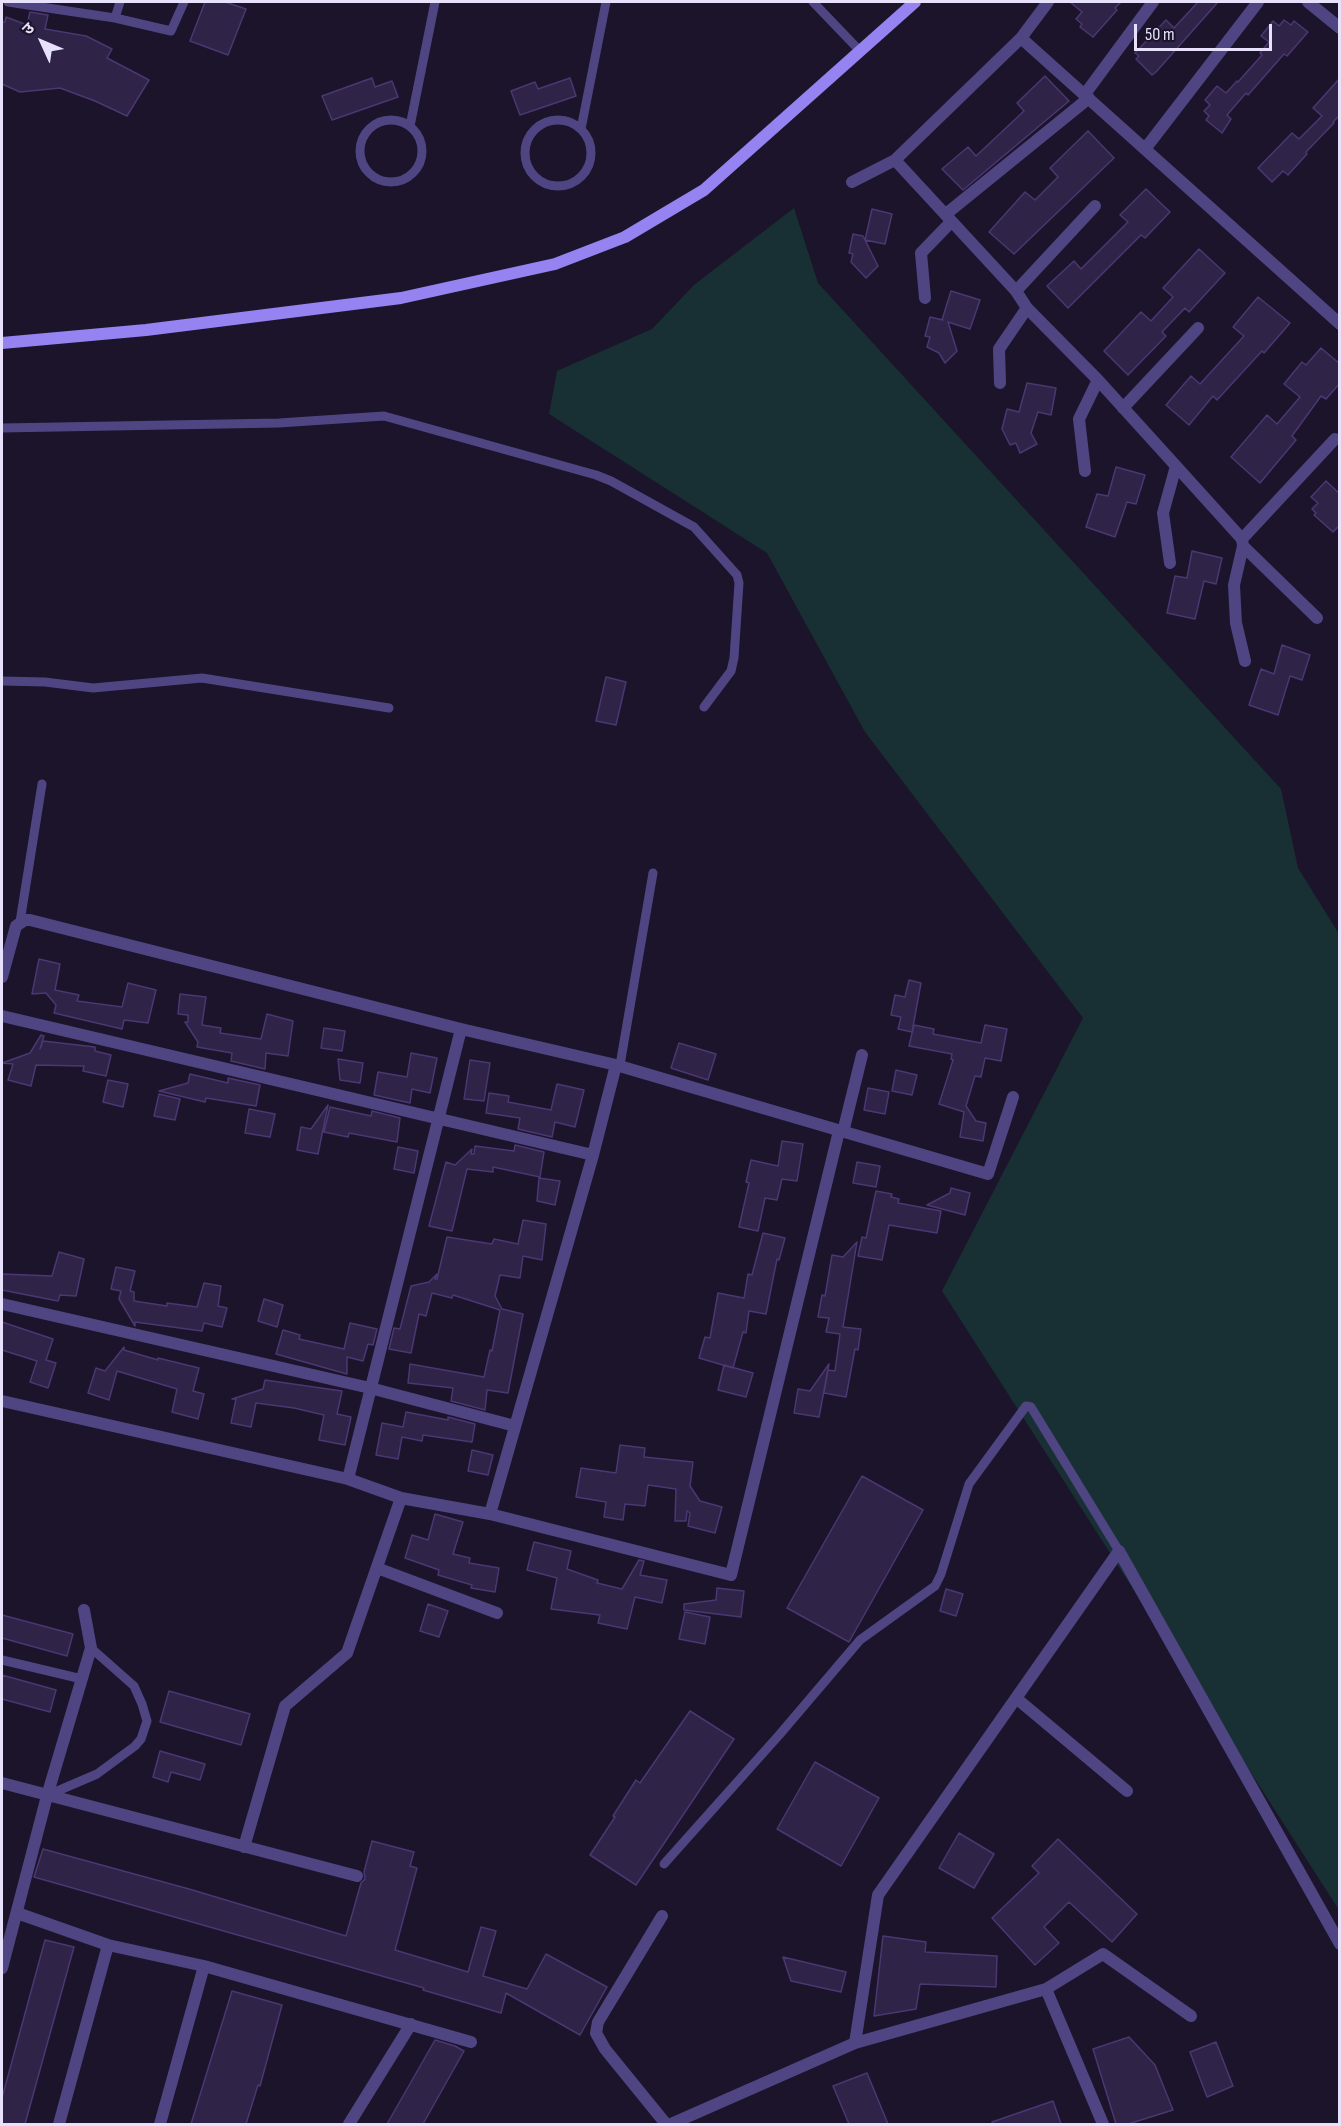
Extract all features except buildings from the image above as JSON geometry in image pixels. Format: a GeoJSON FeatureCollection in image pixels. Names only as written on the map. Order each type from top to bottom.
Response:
{"type":"FeatureCollection","features":[{"type":"Feature","properties":{"kind":"street"},"geometry":{"type":"LineString","coordinates":[[2,342],[146,330],[401,298],[555,264],[625,237],[705,190],[915,2]]}},
{"type":"Feature","properties":{"kind":"street"},"geometry":{"type":"LineString","coordinates":[[852,182],[895,160],[1021,38],[1048,2]]}},
{"type":"Feature","properties":{"kind":"street"},"geometry":{"type":"LineString","coordinates":[[925,298],[921,253],[949,218],[1087,97],[1153,2]]}},
{"type":"Feature","properties":{"kind":"street"},"geometry":{"type":"LineString","coordinates":[[1145,149],[1258,2]]}},
{"type":"Feature","properties":{"kind":"street"},"geometry":{"type":"LineString","coordinates":[[1308,2],[1337,22]]}},
{"type":"Feature","properties":{"kind":"street"},"geometry":{"type":"LineString","coordinates":[[1021,38],[1340,324]]}},
{"type":"Feature","properties":{"kind":"street"},"geometry":{"type":"LineString","coordinates":[[895,160],[1016,291],[1027,308],[1124,408],[1243,543],[1317,618]]}},
{"type":"Feature","properties":{"kind":"street"},"geometry":{"type":"LineString","coordinates":[[1016,291],[1095,207]]}},
{"type":"Feature","properties":{"kind":"street"},"geometry":{"type":"LineString","coordinates":[[1000,382],[999,349],[1027,308]]}},
{"type":"Feature","properties":{"kind":"street"},"geometry":{"type":"LineString","coordinates":[[1124,408],[1198,328]]}},
{"type":"Feature","properties":{"kind":"street"},"geometry":{"type":"LineString","coordinates":[[1085,471],[1079,419],[1098,380]]}},
{"type":"Feature","properties":{"kind":"street"},"geometry":{"type":"LineString","coordinates":[[1245,661],[1236,623],[1234,585],[1243,543],[1335,439]]}},
{"type":"Feature","properties":{"kind":"street"},"geometry":{"type":"LineString","coordinates":[[1170,563],[1163,513],[1176,466]]}},
{"type":"Feature","properties":{"kind":"street"},"geometry":{"type":"LineString","coordinates":[[2,977],[13,933],[20,922],[30,921],[461,1029],[618,1065],[988,1174],[1013,1097]]}},
{"type":"Feature","properties":{"kind":"street"},"geometry":{"type":"LineString","coordinates":[[2,1016],[593,1155]]}},
{"type":"Feature","properties":{"kind":"street"},"geometry":{"type":"LineString","coordinates":[[348,1479],[461,1029]]}},
{"type":"Feature","properties":{"kind":"street"},"geometry":{"type":"LineString","coordinates":[[2,1401],[348,1479],[400,1498],[490,1514],[731,1575],[862,1055]]}},
{"type":"Feature","properties":{"kind":"street"},"geometry":{"type":"LineString","coordinates":[[490,1514],[618,1065]]}},
{"type":"Feature","properties":{"kind":"street"},"geometry":{"type":"LineString","coordinates":[[2,1304],[370,1388],[515,1426]]}},
{"type":"Feature","properties":{"kind":"street"},"geometry":{"type":"LineString","coordinates":[[244,1847],[285,1706],[347,1653],[400,1498]]}},
{"type":"Feature","properties":{"kind":"street"},"geometry":{"type":"LineString","coordinates":[[855,2043],[878,1895],[1119,1551],[1340,1944]]}},
{"type":"Feature","properties":{"kind":"street"},"geometry":{"type":"LineString","coordinates":[[376,1568],[497,1613]]}},
{"type":"Feature","properties":{"kind":"street"},"geometry":{"type":"LineString","coordinates":[[2,1968],[47,1796],[91,1648],[84,1610]]}},
{"type":"Feature","properties":{"kind":"street"},"geometry":{"type":"LineString","coordinates":[[1016,1698],[1127,1791]]}},
{"type":"Feature","properties":{"kind":"street"},"geometry":{"type":"LineString","coordinates":[[2,1783],[357,1876]]}},
{"type":"Feature","properties":{"kind":"street"},"geometry":{"type":"LineString","coordinates":[[17,1913],[108,1945],[204,1966],[471,2042]]}},
{"type":"Feature","properties":{"kind":"street"},"geometry":{"type":"LineString","coordinates":[[662,1916],[598,2022],[596,2033],[605,2049],[666,2124]]}},
{"type":"Feature","properties":{"kind":"street"},"geometry":{"type":"LineString","coordinates":[[59,2124],[108,1945]]}},
{"type":"Feature","properties":{"kind":"street"},"geometry":{"type":"LineString","coordinates":[[671,2124],[855,2043],[1046,1989],[1103,1954],[1191,2016]]}},
{"type":"Feature","properties":{"kind":"street"},"geometry":{"type":"LineString","coordinates":[[160,2124],[204,1966]]}},
{"type":"Feature","properties":{"kind":"street"},"geometry":{"type":"LineString","coordinates":[[1046,1989],[1103,2124]]}},
{"type":"Feature","properties":{"kind":"street"},"geometry":{"type":"LineString","coordinates":[[349,2124],[411,2024]]}},
{"type":"Feature","properties":{"kind":"lane"},"geometry":{"type":"LineString","coordinates":[[8,2],[114,18],[171,31],[184,2]]}},
{"type":"Feature","properties":{"kind":"lane"},"geometry":{"type":"LineString","coordinates":[[114,18],[120,2]]}},
{"type":"Feature","properties":{"kind":"lane"},"geometry":{"type":"LineString","coordinates":[[410,126],[435,2]]}},
{"type":"Feature","properties":{"kind":"lane"},"geometry":{"type":"LineString","coordinates":[[580,129],[606,2]]}},
{"type":"Feature","properties":{"kind":"lane"},"geometry":{"type":"LineString","coordinates":[[813,2],[860,51]]}},
{"type":"Feature","properties":{"kind":"lane"},"geometry":{"type":"LineString","coordinates":[[392,119],[410,126],[421,139],[423,151],[420,163],[413,173],[403,180],[391,182],[379,180],[369,173],[362,162],[360,150],[362,138],[369,128],[380,121],[392,119]]}},
{"type":"Feature","properties":{"kind":"lane"},"geometry":{"type":"LineString","coordinates":[[564,120],[580,129],[585,133],[591,145],[591,159],[586,171],[566,186],[552,186],[540,182],[531,173],[525,161],[525,148],[530,135],[538,126],[550,121],[564,120]]}},
{"type":"Feature","properties":{"kind":"lane"},"geometry":{"type":"LineString","coordinates":[[2,428],[279,423],[384,416],[596,475],[688,523],[699,532],[737,575],[739,583],[734,658],[730,671],[704,707]]}},
{"type":"Feature","properties":{"kind":"lane"},"geometry":{"type":"LineString","coordinates":[[2,681],[45,682],[93,688],[202,678],[389,708]]}},
{"type":"Feature","properties":{"kind":"lane"},"geometry":{"type":"LineString","coordinates":[[20,922],[42,784]]}},
{"type":"Feature","properties":{"kind":"lane"},"geometry":{"type":"LineString","coordinates":[[618,1065],[653,873]]}},
{"type":"Feature","properties":{"kind":"lane"},"geometry":{"type":"LineString","coordinates":[[664,1864],[860,1640],[935,1586],[973,1475],[1026,1406],[1031,1407],[1119,1551]]}},
{"type":"Feature","properties":{"kind":"lane"},"geometry":{"type":"LineString","coordinates":[[47,1796],[97,1774],[135,1746],[141,1739],[147,1721],[134,1686],[91,1648]]}},
{"type":"Feature","properties":{"kind":"lane"},"geometry":{"type":"LineString","coordinates":[[2,1660],[82,1679]]}},
{"type":"Feature","properties":{"kind":"green space"},"geometry":{"type":"Polygon","coordinates":[[[794,208],[818,283],[1281,789],[1298,868],[1339,934],[1339,1910],[942,1291],[1083,1018],[865,732],[767,553],[549,414],[557,371],[652,329],[694,285],[794,208]]]}}]}
